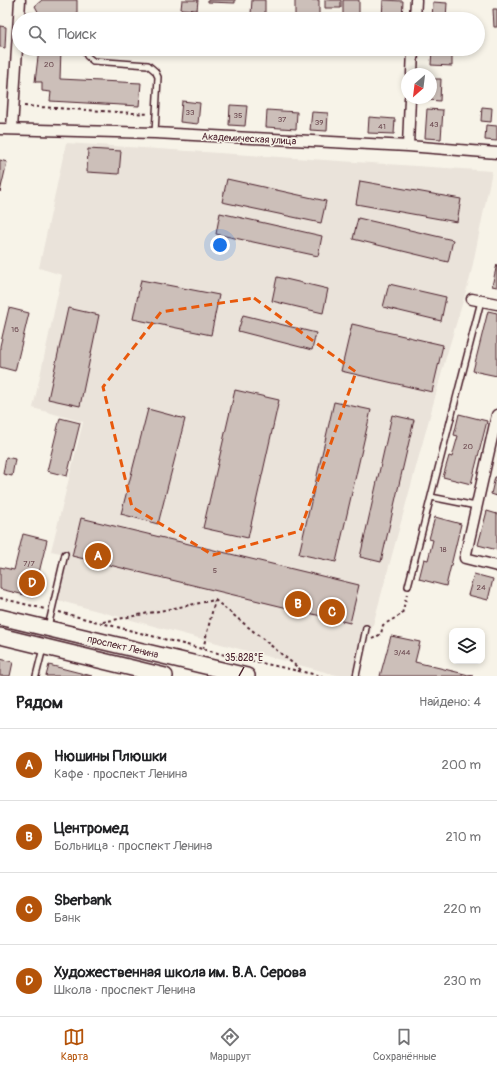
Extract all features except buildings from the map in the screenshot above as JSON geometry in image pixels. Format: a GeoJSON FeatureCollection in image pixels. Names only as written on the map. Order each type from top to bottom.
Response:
{"type":"FeatureCollection","features":[{"type":"Feature","properties":{"kind":"main road","name":"проспект Ленина"},"geometry":{"type":"LineString","coordinates":[[0,617],[247,676]]}},
{"type":"Feature","properties":{"kind":"main road","name":"проспект Ленина"},"geometry":{"type":"LineString","coordinates":[[0,636],[165,676]]}},
{"type":"Feature","properties":{"kind":"street"},"geometry":{"type":"LineString","coordinates":[[19,12],[20,0]]}},
{"type":"Feature","properties":{"kind":"street"},"geometry":{"type":"LineString","coordinates":[[415,12],[416,0]]}},
{"type":"Feature","properties":{"kind":"street"},"geometry":{"type":"LineString","coordinates":[[12,129],[16,56]]}},
{"type":"Feature","properties":{"kind":"street"},"geometry":{"type":"LineString","coordinates":[[412,68],[413,56]]}},
{"type":"Feature","properties":{"kind":"street"},"geometry":{"type":"LineString","coordinates":[[408,146],[410,104]]}},
{"type":"Feature","properties":{"kind":"street","name":"Академическая улица"},"geometry":{"type":"LineString","coordinates":[[0,129],[155,133],[408,146],[497,153]]}},
{"type":"Feature","properties":{"kind":"street"},"geometry":{"type":"LineString","coordinates":[[477,300],[497,304]]}},
{"type":"Feature","properties":{"kind":"street"},"geometry":{"type":"LineString","coordinates":[[497,415],[465,558],[497,566]]}},
{"type":"Feature","properties":{"kind":"lane"},"geometry":{"type":"LineString","coordinates":[[87,56],[93,61],[148,65],[155,71],[158,77],[155,133]]}},
{"type":"Feature","properties":{"kind":"lane"},"geometry":{"type":"LineString","coordinates":[[408,586],[431,497],[477,300]]}},
{"type":"Feature","properties":{"kind":"lane"},"geometry":{"type":"LineString","coordinates":[[431,497],[476,506]]}},
{"type":"Feature","properties":{"kind":"lane"},"geometry":{"type":"LineString","coordinates":[[47,628],[65,554]]}},
{"type":"Feature","properties":{"kind":"lane"},"geometry":{"type":"LineString","coordinates":[[356,676],[366,628]]}},
{"type":"Feature","properties":{"kind":"lane"},"geometry":{"type":"LineString","coordinates":[[36,676],[43,646]]}},
{"type":"Feature","properties":{"kind":"path"},"geometry":{"type":"LineString","coordinates":[[13,105],[156,115]]}},
{"type":"Feature","properties":{"kind":"path"},"geometry":{"type":"LineString","coordinates":[[363,644],[381,634],[383,625],[402,614],[408,586]]}},
{"type":"Feature","properties":{"kind":"path"},"geometry":{"type":"LineString","coordinates":[[0,598],[203,649],[322,676]]}},
{"type":"Feature","properties":{"kind":"path"},"geometry":{"type":"LineString","coordinates":[[100,622],[215,600]]}},
{"type":"Feature","properties":{"kind":"path"},"geometry":{"type":"LineString","coordinates":[[203,649],[215,600]]}},
{"type":"Feature","properties":{"kind":"path"},"geometry":{"type":"LineString","coordinates":[[215,600],[302,671]]}},
{"type":"Feature","properties":{"kind":"highlighted area"},"geometry":{"type":"Polygon","coordinates":[[[254,298],[356,372],[300,531],[213,555],[132,507],[103,387],[161,312],[254,298]]]}},
{"type":"Feature","properties":{"kind":"shaded area"},"geometry":{"type":"Polygon","coordinates":[[[66,143],[492,171],[470,278],[446,357],[359,676],[340,676],[53,599],[65,554],[51,551],[83,422],[33,408],[62,275],[39,268],[66,143]]]}},
{"type":"Feature","properties":{"kind":"place","name":"Нюшины Плюшки"},"geometry":{"type":"Point","coordinates":[98,556]}},
{"type":"Feature","properties":{"kind":"place","name":"Художественная школа им. В.А. Серова"},"geometry":{"type":"Point","coordinates":[32,583]}},
{"type":"Feature","properties":{"kind":"place","name":"Центромед"},"geometry":{"type":"Point","coordinates":[298,604]}},
{"type":"Feature","properties":{"kind":"place","name":"Sberbank"},"geometry":{"type":"Point","coordinates":[332,612]}}]}
